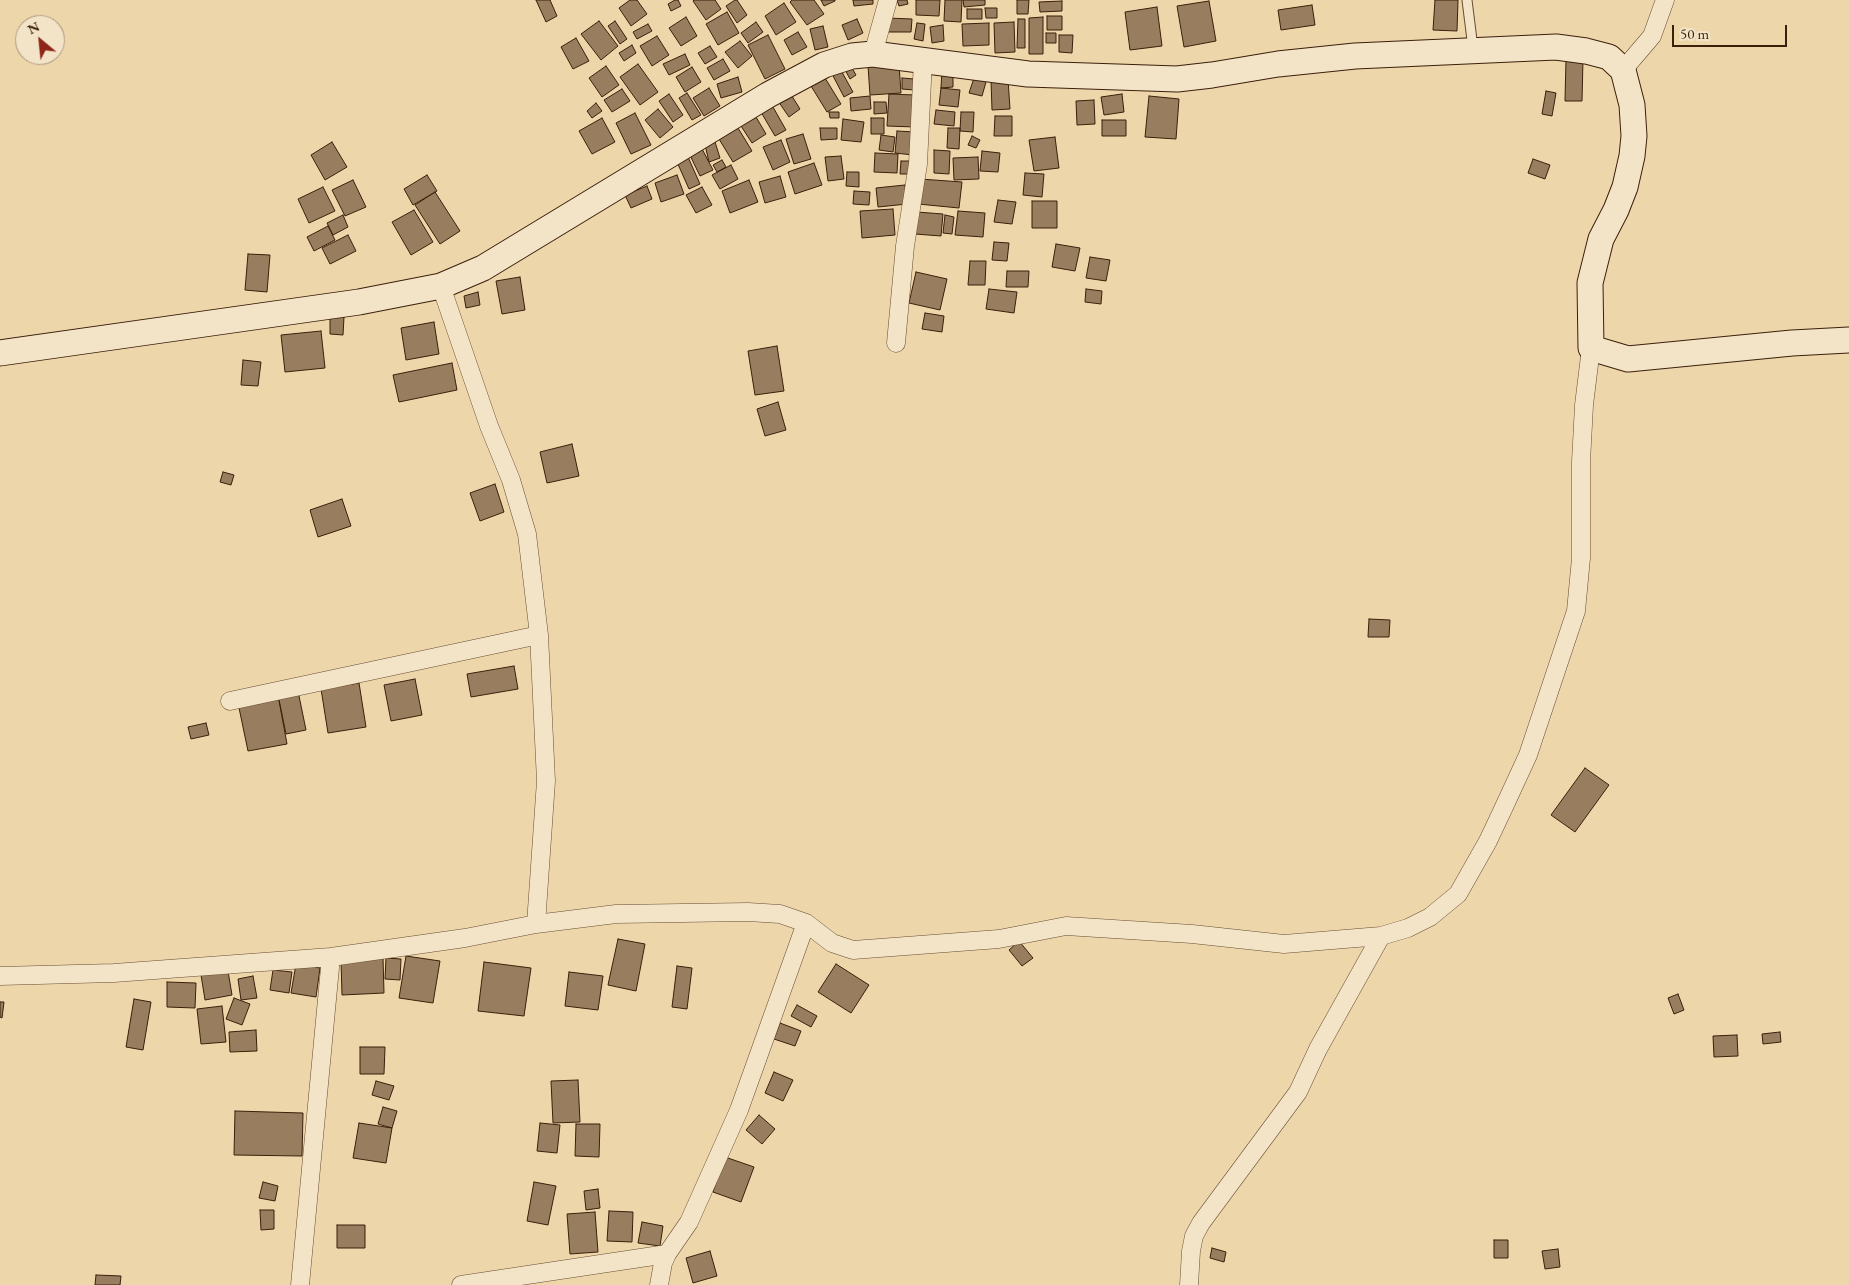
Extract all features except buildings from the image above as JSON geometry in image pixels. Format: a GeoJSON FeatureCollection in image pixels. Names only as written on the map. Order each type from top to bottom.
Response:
{"type":"FeatureCollection","features":[{"type":"Feature","properties":{"kind":"street"},"geometry":{"type":"LineString","coordinates":[[873,54],[888,0]]}},
{"type":"Feature","properties":{"kind":"street"},"geometry":{"type":"LineString","coordinates":[[1623,70],[1652,36],[1666,0]]}},
{"type":"Feature","properties":{"kind":"street"},"geometry":{"type":"LineString","coordinates":[[0,353],[350,304],[441,286],[483,268],[768,95],[824,65],[852,56],[873,54],[1028,74],[1177,79],[1278,64],[1355,56],[1556,47],[1586,51],[1609,57],[1623,70],[1632,105],[1634,136],[1632,156],[1625,187],[1601,239],[1590,283],[1591,348],[1584,405],[1581,462],[1581,558],[1576,611],[1528,754],[1488,841],[1458,894],[1430,917],[1408,928],[1381,936],[1284,944],[1192,934],[1066,926],[999,939],[853,950],[832,943],[806,923],[780,914],[748,912],[616,914],[536,924],[465,938],[331,957],[114,973],[0,976]]}},
{"type":"Feature","properties":{"kind":"street"},"geometry":{"type":"LineString","coordinates":[[896,343],[905,246],[918,164],[923,60]]}},
{"type":"Feature","properties":{"kind":"street"},"geometry":{"type":"LineString","coordinates":[[441,286],[489,426],[511,480],[527,534],[539,636],[546,781],[536,924]]}},
{"type":"Feature","properties":{"kind":"street"},"geometry":{"type":"LineString","coordinates":[[1591,348],[1628,359],[1792,343],[1849,340]]}},
{"type":"Feature","properties":{"kind":"street"},"geometry":{"type":"LineString","coordinates":[[230,701],[539,636]]}},
{"type":"Feature","properties":{"kind":"street"},"geometry":{"type":"LineString","coordinates":[[659,1285],[663,1263],[667,1254],[689,1222],[739,1110],[806,923]]}},
{"type":"Feature","properties":{"kind":"street"},"geometry":{"type":"LineString","coordinates":[[1189,1285],[1191,1251],[1194,1236],[1201,1223],[1298,1092],[1318,1049],[1381,936]]}},
{"type":"Feature","properties":{"kind":"street"},"geometry":{"type":"LineString","coordinates":[[300,1285],[331,957]]}},
{"type":"Feature","properties":{"kind":"street"},"geometry":{"type":"LineString","coordinates":[[461,1285],[667,1254]]}},
{"type":"Feature","properties":{"kind":"lane"},"geometry":{"type":"LineString","coordinates":[[1467,0],[1474,51]]}}]}
